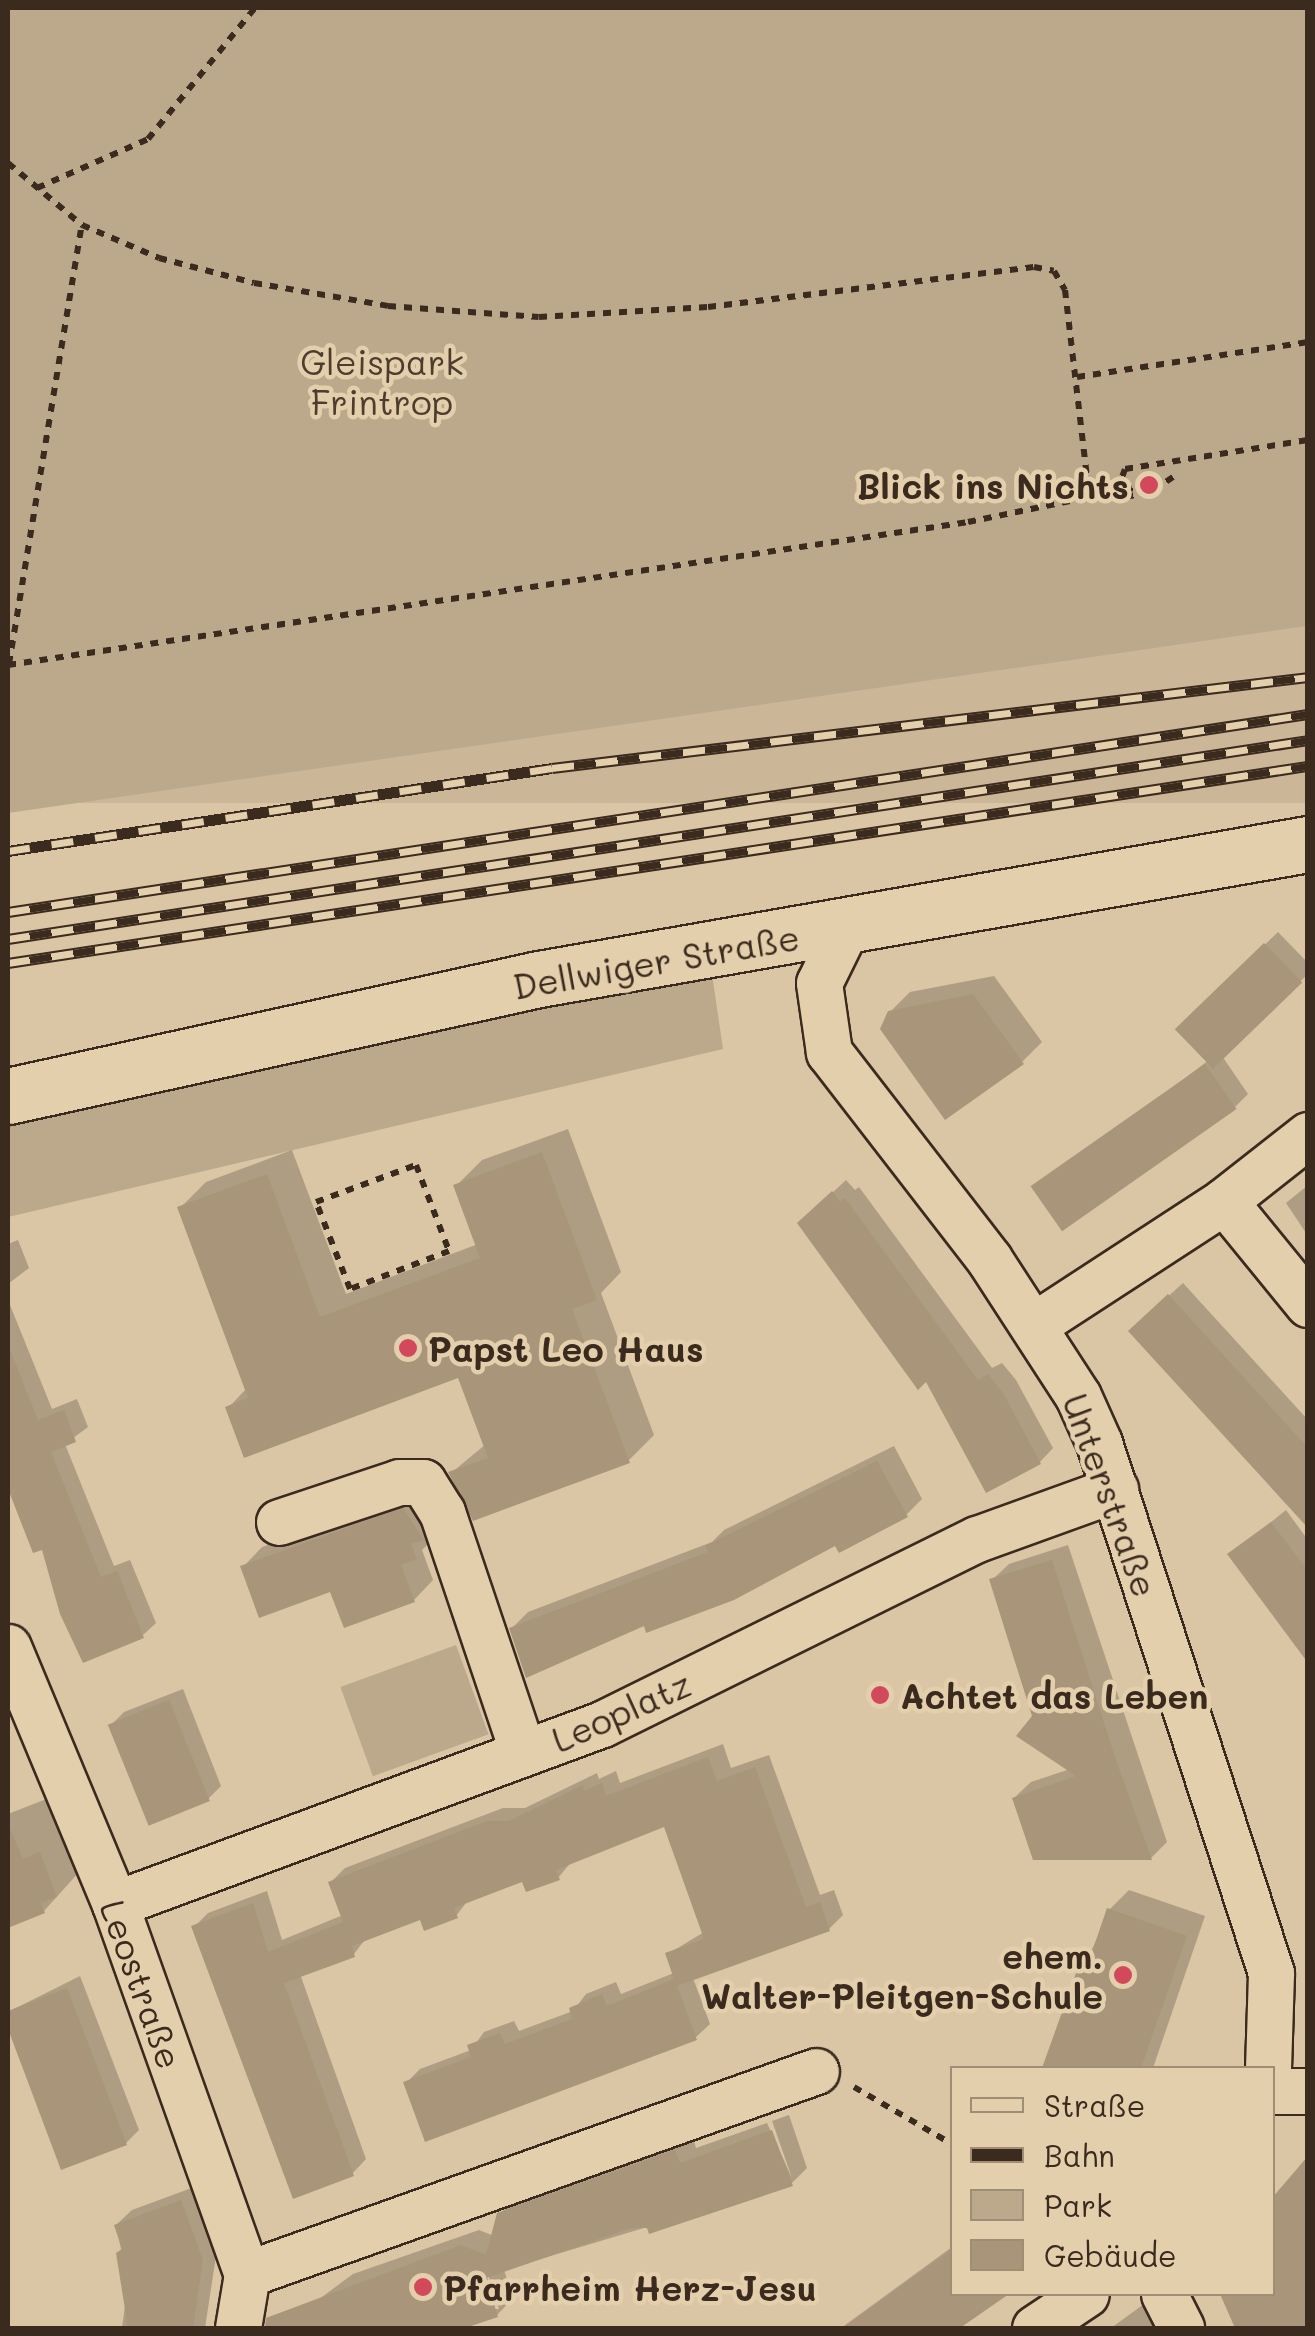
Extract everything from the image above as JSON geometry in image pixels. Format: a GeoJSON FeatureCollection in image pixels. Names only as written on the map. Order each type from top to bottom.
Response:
{"type":"FeatureCollection","features":[{"type":"Feature","properties":{"kind":"main road","name":"Dellwiger Straße"},"geometry":{"type":"LineString","coordinates":[[8,1096],[540,980],[1308,844]]}},
{"type":"Feature","properties":{"kind":"street","name":"Unterstraße"},"geometry":{"type":"LineString","coordinates":[[846,928],[819,983],[829,1052],[857,1081],[1034,1325],[1078,1396],[1114,1489],[1271,1973],[1268,2066]]}},
{"type":"Feature","properties":{"kind":"street"},"geometry":{"type":"LineString","coordinates":[[1034,1325],[1224,1201],[1308,1134]]}},
{"type":"Feature","properties":{"kind":"street"},"geometry":{"type":"LineString","coordinates":[[1224,1201],[1308,1304]]}},
{"type":"Feature","properties":{"kind":"street"},"geometry":{"type":"LineString","coordinates":[[279,1522],[399,1482],[424,1482],[442,1512],[524,1752]]}},
{"type":"Feature","properties":{"kind":"street","name":"Leoplatz"},"geometry":{"type":"LineString","coordinates":[[115,1904],[602,1724],[977,1539],[1114,1489]]}},
{"type":"Feature","properties":{"kind":"street","name":"Leostraße"},"geometry":{"type":"LineString","coordinates":[[8,1647],[115,1904],[247,2274],[238,2328]]}},
{"type":"Feature","properties":{"kind":"street"},"geometry":{"type":"LineString","coordinates":[[247,2274],[816,2071]]}},
{"type":"Feature","properties":{"kind":"street"},"geometry":{"type":"LineString","coordinates":[[1275,2091],[1308,2091]]}},
{"type":"Feature","properties":{"kind":"street"},"geometry":{"type":"LineString","coordinates":[[1035,2328],[1083,2296]]}},
{"type":"Feature","properties":{"kind":"street"},"geometry":{"type":"LineString","coordinates":[[1165,2296],[1181,2328]]}},
{"type":"Feature","properties":{"kind":"path"},"geometry":{"type":"LineString","coordinates":[[36,189],[148,139],[255,8]]}},
{"type":"Feature","properties":{"kind":"path"},"geometry":{"type":"LineString","coordinates":[[8,163],[82,225],[159,258],[254,283],[388,306],[539,317],[708,307],[1034,267],[1054,271],[1065,290],[1089,495]]}},
{"type":"Feature","properties":{"kind":"path"},"geometry":{"type":"LineString","coordinates":[[82,225],[8,664],[968,522],[1150,485]]}},
{"type":"Feature","properties":{"kind":"path"},"geometry":{"type":"LineString","coordinates":[[1077,378],[1308,342]]}},
{"type":"Feature","properties":{"kind":"path"},"geometry":{"type":"LineString","coordinates":[[1172,477],[1150,492],[1125,496],[1121,490],[1125,469],[1308,440]]}},
{"type":"Feature","properties":{"kind":"path"},"geometry":{"type":"LineString","coordinates":[[416,1164],[450,1252],[350,1289],[316,1202],[416,1164]]}},
{"type":"Feature","properties":{"kind":"path"},"geometry":{"type":"LineString","coordinates":[[816,2071],[950,2143]]}},
{"type":"Feature","properties":{"kind":"shaded area"},"geometry":{"type":"Polygon","coordinates":[[[8,626],[1307,626],[1307,803],[8,803],[8,626]]]}},
{"type":"Feature","properties":{"kind":"green space","name":"Gleispark Frintrop"},"geometry":{"type":"Polygon","coordinates":[[[8,8],[1307,8],[1307,626],[8,813],[8,8]]]}},
{"type":"Feature","properties":{"kind":"green space"},"geometry":{"type":"Polygon","coordinates":[[[711,967],[723,1049],[8,1217],[8,1114],[711,967]]]}},
{"type":"Feature","properties":{"kind":"green space"},"geometry":{"type":"Polygon","coordinates":[[[456,1645],[488,1734],[373,1776],[340,1687],[456,1645]]]}},
{"type":"Feature","properties":{"kind":"building"},"geometry":{"type":"Polygon","coordinates":[[[1264,943],[1302,983],[1213,1069],[1175,1029],[1264,943]]]}},
{"type":"Feature","properties":{"kind":"building"},"geometry":{"type":"Polygon","coordinates":[[[973,994],[1024,1064],[945,1120],[880,1029],[888,1011],[973,994]]]}},
{"type":"Feature","properties":{"kind":"building"},"geometry":{"type":"Polygon","coordinates":[[[1205,1064],[1237,1109],[1062,1231],[1031,1186],[1205,1064]]]}},
{"type":"Feature","properties":{"kind":"building","name":"Papst Leo Haus"},"geometry":{"type":"Polygon","coordinates":[[[542,1152],[597,1300],[572,1309],[630,1463],[473,1521],[448,1472],[488,1458],[458,1378],[244,1458],[225,1407],[248,1398],[177,1207],[267,1174],[320,1317],[480,1258],[453,1185],[542,1152]]]}},
{"type":"Feature","properties":{"kind":"building"},"geometry":{"type":"Polygon","coordinates":[[[832,1191],[840,1202],[845,1198],[978,1380],[988,1374],[1003,1393],[1041,1464],[986,1493],[926,1382],[918,1390],[797,1223],[832,1191]]]}},
{"type":"Feature","properties":{"kind":"building"},"geometry":{"type":"Polygon","coordinates":[[[1168,1294],[1308,1448],[1308,1528],[1128,1331],[1168,1294]]]}},
{"type":"Feature","properties":{"kind":"building"},"geometry":{"type":"Polygon","coordinates":[[[9,1347],[38,1420],[64,1410],[76,1442],[51,1452],[101,1577],[117,1571],[144,1638],[83,1663],[60,1614],[42,1550],[33,1553],[8,1489],[9,1347]]]}},
{"type":"Feature","properties":{"kind":"building"},"geometry":{"type":"Polygon","coordinates":[[[877,1461],[908,1517],[839,1553],[835,1546],[734,1600],[646,1633],[644,1626],[526,1678],[509,1628],[708,1552],[705,1546],[877,1461]]]}},
{"type":"Feature","properties":{"kind":"building"},"geometry":{"type":"Polygon","coordinates":[[[403,1508],[424,1540],[411,1544],[417,1559],[401,1565],[415,1602],[344,1628],[330,1592],[259,1618],[240,1566],[403,1508]]]}},
{"type":"Feature","properties":{"kind":"building"},"geometry":{"type":"Polygon","coordinates":[[[1271,1522],[1308,1571],[1308,1663],[1227,1554],[1271,1522]]]}},
{"type":"Feature","properties":{"kind":"building"},"geometry":{"type":"Polygon","coordinates":[[[1052,1560],[1152,1860],[1033,1860],[1012,1798],[1076,1776],[1016,1736],[1032,1716],[989,1579],[1052,1560]]]}},
{"type":"Feature","properties":{"kind":"building"},"geometry":{"type":"Polygon","coordinates":[[[169,1700],[210,1801],[149,1826],[108,1725],[169,1700]]]}},
{"type":"Feature","properties":{"kind":"building"},"geometry":{"type":"Polygon","coordinates":[[[708,1757],[717,1781],[755,1767],[806,1907],[820,1902],[830,1931],[677,1986],[697,2040],[425,2142],[403,2082],[471,2057],[467,2045],[500,2033],[505,2044],[572,2019],[569,2008],[602,1994],[607,2006],[674,1979],[665,1953],[704,1939],[664,1827],[556,1870],[560,1880],[526,1892],[522,1882],[454,1908],[458,1918],[424,1931],[420,1920],[352,1946],[355,1957],[284,1983],[354,2176],[293,2199],[191,1926],[253,1903],[268,1952],[343,1922],[328,1882],[487,1821],[509,1821],[583,1785],[584,1791],[602,1783],[606,1796],[708,1757]]]}},
{"type":"Feature","properties":{"kind":"building"},"geometry":{"type":"Polygon","coordinates":[[[8,1824],[23,1859],[40,1852],[57,1897],[41,1903],[45,1913],[8,1928],[8,1824]]]}},
{"type":"Feature","properties":{"kind":"building","name":"ehem. Walter-Pleitgen-Schule"},"geometry":{"type":"Polygon","coordinates":[[[1107,1908],[1187,1936],[1142,2066],[1043,2066],[1080,1962],[1088,1964],[1107,1908]]]}},
{"type":"Feature","properties":{"kind":"building"},"geometry":{"type":"Polygon","coordinates":[[[67,1988],[127,2145],[61,2170],[8,2029],[8,2011],[67,1988]]]}},
{"type":"Feature","properties":{"kind":"building"},"geometry":{"type":"Polygon","coordinates":[[[772,2130],[793,2186],[649,2234],[647,2228],[631,2228],[486,2278],[498,2317],[465,2328],[265,2328],[266,2318],[461,2245],[486,2255],[497,2213],[675,2150],[680,2163],[772,2130]]]}},
{"type":"Feature","properties":{"kind":"building"},"geometry":{"type":"Polygon","coordinates":[[[1308,2156],[1308,2328],[1235,2328],[1221,2296],[1275,2296],[1275,2194],[1308,2156]]]}},
{"type":"Feature","properties":{"kind":"building"},"geometry":{"type":"Polygon","coordinates":[[[181,2200],[203,2260],[193,2328],[128,2328],[116,2253],[122,2249],[114,2225],[181,2200]]]}},
{"type":"Feature","properties":{"kind":"building"},"geometry":{"type":"Polygon","coordinates":[[[950,2250],[950,2296],[1006,2296],[960,2328],[843,2328],[950,2250]]]}},
{"type":"Feature","properties":{"kind":"railway"},"geometry":{"type":"LineString","coordinates":[[8,851],[552,768],[1308,677]]}},
{"type":"Feature","properties":{"kind":"railway"},"geometry":{"type":"LineString","coordinates":[[8,912],[1308,714]]}},
{"type":"Feature","properties":{"kind":"railway"},"geometry":{"type":"LineString","coordinates":[[8,939],[1308,740]]}},
{"type":"Feature","properties":{"kind":"railway"},"geometry":{"type":"LineString","coordinates":[[8,963],[1308,766]]}},
{"type":"Feature","properties":{"kind":"place","name":"Blick ins Nichts"},"geometry":{"type":"Point","coordinates":[1149,485]}},
{"type":"Feature","properties":{"kind":"place","name":"Papst Leo Haus"},"geometry":{"type":"Point","coordinates":[408,1348]}},
{"type":"Feature","properties":{"kind":"place","name":"Achtet das Leben"},"geometry":{"type":"Point","coordinates":[880,1695]}},
{"type":"Feature","properties":{"kind":"place","name":"ehem. Walter-Pleitgen-Schule"},"geometry":{"type":"Point","coordinates":[1123,1975]}},
{"type":"Feature","properties":{"kind":"place","name":"Pfarrheim Herz-Jesu"},"geometry":{"type":"Point","coordinates":[423,2287]}}]}
